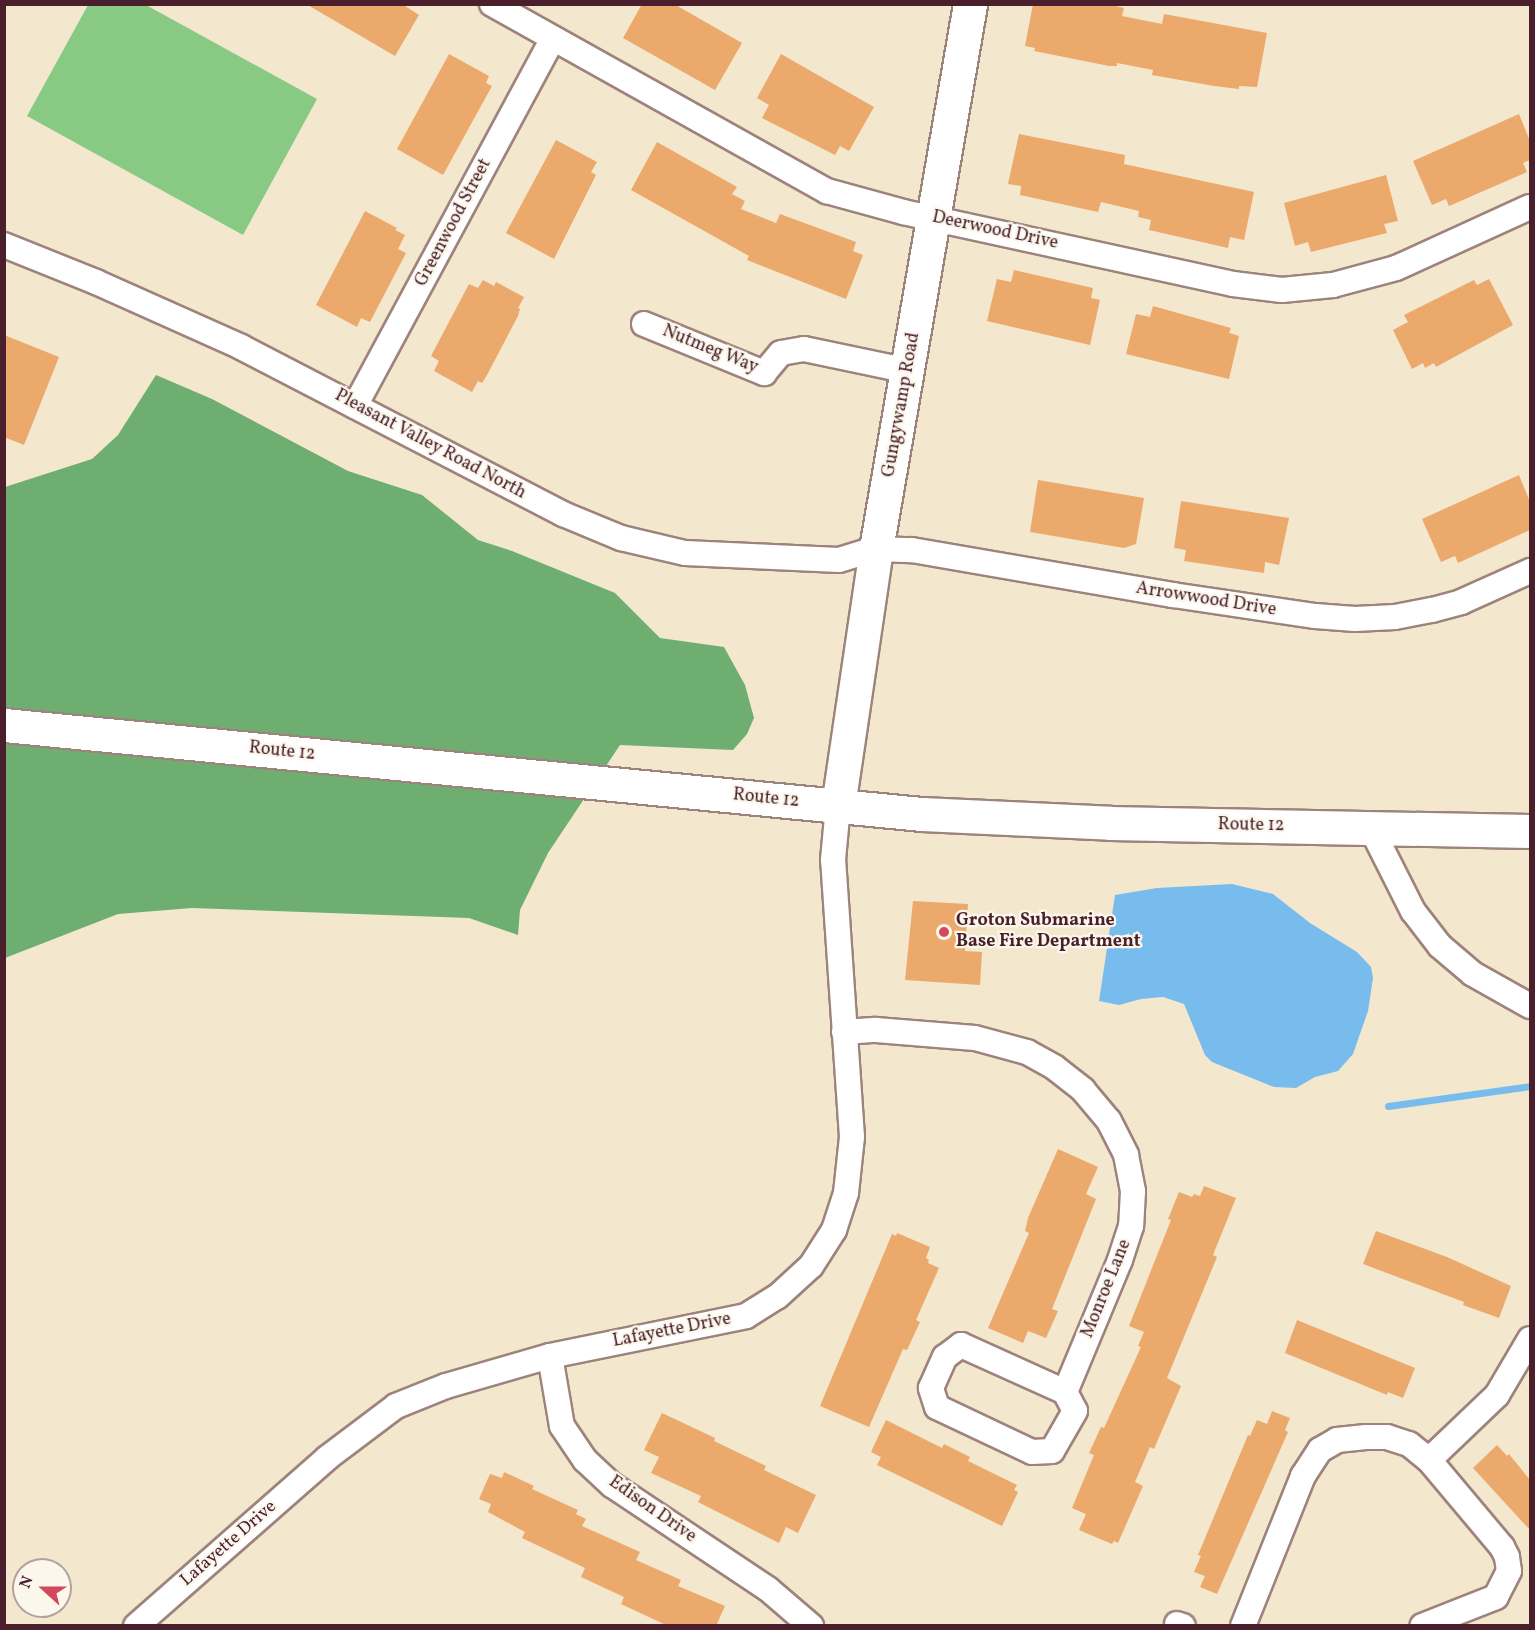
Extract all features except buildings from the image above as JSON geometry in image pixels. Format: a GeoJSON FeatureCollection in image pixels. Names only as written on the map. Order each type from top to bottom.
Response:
{"type":"FeatureCollection","features":[{"type":"Feature","properties":{"kind":"main road","name":"Gungywamp Road"},"geometry":{"type":"LineString","coordinates":[[838,806],[876,549],[970,4]]}},
{"type":"Feature","properties":{"kind":"main road","name":"Route 12"},"geometry":{"type":"LineString","coordinates":[[4,725],[838,806],[1017,819],[1530,831]]}},
{"type":"Feature","properties":{"kind":"street","name":"Deerwood Drive"},"geometry":{"type":"LineString","coordinates":[[492,4],[552,40],[827,191],[864,203],[1221,281],[1282,290],[1333,285],[1396,268],[1530,207]]}},
{"type":"Feature","properties":{"kind":"street","name":"Greenwood Street"},"geometry":{"type":"LineString","coordinates":[[355,406],[552,40]]}},
{"type":"Feature","properties":{"kind":"street","name":"Pleasant Valley Road North"},"geometry":{"type":"LineString","coordinates":[[4,245],[96,282],[241,347],[494,480],[563,514],[621,538],[685,553],[755,558],[839,560],[876,549]]}},
{"type":"Feature","properties":{"kind":"street","name":"Nutmeg Way"},"geometry":{"type":"LineString","coordinates":[[644,324],[764,373],[780,353],[804,349],[908,372]]}},
{"type":"Feature","properties":{"kind":"street","name":"Arrowwood Drive"},"geometry":{"type":"LineString","coordinates":[[876,549],[912,550],[1173,596],[1315,616],[1354,619],[1395,617],[1432,610],[1461,602],[1530,571]]}},
{"type":"Feature","properties":{"kind":"street","name":"Lafayette Drive"},"geometry":{"type":"LineString","coordinates":[[136,1626],[327,1458],[396,1406],[446,1386],[550,1356],[746,1316],[777,1297],[811,1266],[834,1230],[846,1193],[852,1137],[833,860],[838,806]]}},
{"type":"Feature","properties":{"kind":"street"},"geometry":{"type":"LineString","coordinates":[[1371,828],[1413,911],[1440,946],[1473,974],[1530,1006]]}},
{"type":"Feature","properties":{"kind":"street","name":"Monroe Lane"},"geometry":{"type":"LineString","coordinates":[[844,1032],[876,1030],[975,1038],[1026,1052],[1054,1067],[1083,1090],[1109,1121],[1126,1155],[1133,1191],[1131,1226],[1120,1260],[1065,1392]]}},
{"type":"Feature","properties":{"kind":"street"},"geometry":{"type":"LineString","coordinates":[[1429,1460],[1497,1395],[1530,1339]]}},
{"type":"Feature","properties":{"kind":"street"},"geometry":{"type":"LineString","coordinates":[[961,1345],[1065,1392],[1075,1411],[1052,1451],[1032,1452],[937,1407],[931,1388],[945,1357],[961,1345]]}},
{"type":"Feature","properties":{"kind":"street","name":"Edison Drive"},"geometry":{"type":"LineString","coordinates":[[550,1356],[562,1426],[585,1460],[612,1485],[768,1589],[811,1626]]}},
{"type":"Feature","properties":{"kind":"street"},"geometry":{"type":"LineString","coordinates":[[1243,1626],[1303,1476],[1320,1450],[1336,1440],[1387,1437],[1409,1444],[1429,1460],[1502,1547],[1507,1557],[1509,1571],[1497,1597],[1422,1626]]}},
{"type":"Feature","properties":{"kind":"green space"},"geometry":{"type":"Polygon","coordinates":[[[88,5],[146,5],[317,99],[243,235],[27,116],[88,5]]]}},
{"type":"Feature","properties":{"kind":"green space"},"geometry":{"type":"Polygon","coordinates":[[[156,375],[212,399],[348,471],[422,495],[478,540],[512,551],[615,593],[660,638],[724,647],[745,685],[754,718],[747,734],[733,750],[620,745],[548,853],[520,910],[518,935],[469,918],[192,908],[118,914],[5,958],[5,487],[92,459],[118,435],[156,375]]]}},
{"type":"Feature","properties":{"kind":"water"},"geometry":{"type":"Polygon","coordinates":[[[1232,884],[1273,894],[1310,923],[1357,952],[1371,967],[1373,978],[1368,1011],[1353,1054],[1338,1071],[1315,1077],[1296,1088],[1274,1087],[1212,1062],[1205,1055],[1184,1004],[1163,997],[1141,999],[1119,1005],[1099,1001],[1115,895],[1157,888],[1232,884]]]}},
{"type":"Feature","properties":{"kind":"waterway"},"geometry":{"type":"LineString","coordinates":[[1388,1106],[1530,1086]]}},
{"type":"Feature","properties":{"kind":"place","name":"Groton Submarine Base Fire Department"},"geometry":{"type":"Point","coordinates":[944,932]}}]}
